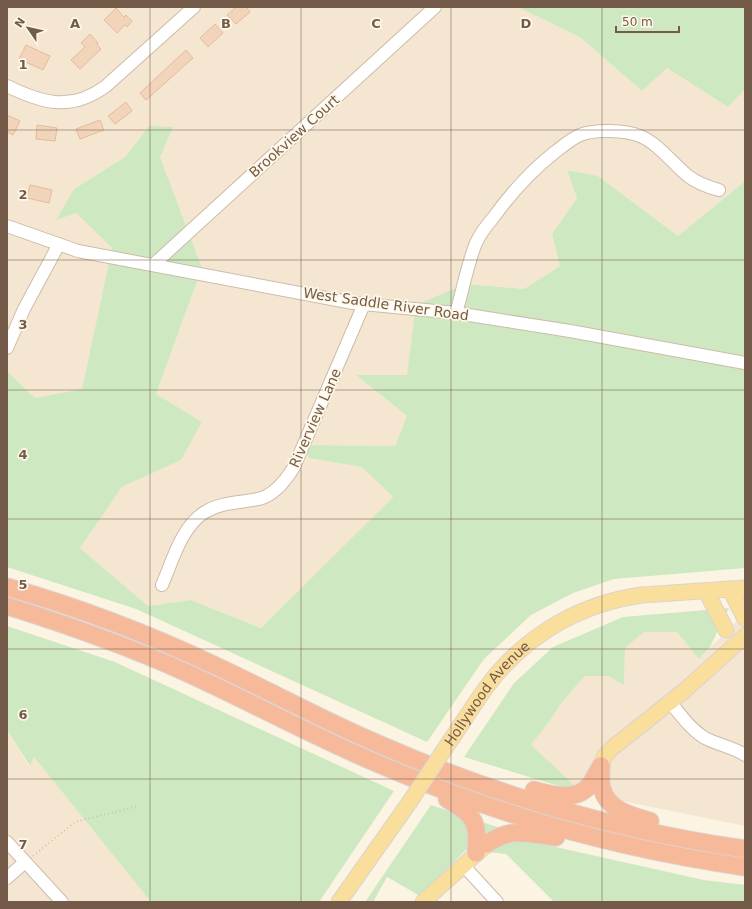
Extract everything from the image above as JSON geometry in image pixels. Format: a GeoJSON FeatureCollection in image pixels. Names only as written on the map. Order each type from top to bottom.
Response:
{"type":"FeatureCollection","features":[{"type":"Feature","properties":{"kind":"highway"},"geometry":{"type":"LineString","coordinates":[[7,587],[99,617],[186,652],[375,742],[468,780],[529,800],[618,824],[745,849]]}},
{"type":"Feature","properties":{"kind":"highway"},"geometry":{"type":"LineString","coordinates":[[7,606],[86,632],[158,660],[222,689],[347,750],[410,778],[468,799],[512,814],[616,843],[692,859],[745,867]]}},
{"type":"Feature","properties":{"kind":"highway"},"geometry":{"type":"LineString","coordinates":[[468,780],[517,786],[565,796],[578,793],[587,788],[601,766]]}},
{"type":"Feature","properties":{"kind":"highway"},"geometry":{"type":"LineString","coordinates":[[601,766],[603,792],[610,804],[620,810],[663,825],[715,835],[745,844]]}},
{"type":"Feature","properties":{"kind":"highway"},"geometry":{"type":"LineString","coordinates":[[410,778],[460,807],[470,815],[482,848],[492,840],[504,835],[524,832],[616,843]]}},
{"type":"Feature","properties":{"kind":"main road","name":"Hollywood Avenue"},"geometry":{"type":"LineString","coordinates":[[339,902],[409,803],[480,696],[504,666],[526,645],[553,626],[580,612],[610,601],[642,595],[745,588]]}},
{"type":"Feature","properties":{"kind":"main road"},"geometry":{"type":"LineString","coordinates":[[730,589],[745,619]]}},
{"type":"Feature","properties":{"kind":"main road"},"geometry":{"type":"LineString","coordinates":[[706,591],[726,630],[733,634],[745,636]]}},
{"type":"Feature","properties":{"kind":"main road"},"geometry":{"type":"LineString","coordinates":[[717,661],[723,646],[726,630]]}},
{"type":"Feature","properties":{"kind":"main road"},"geometry":{"type":"LineString","coordinates":[[601,766],[604,757],[611,749],[670,702],[745,636]]}},
{"type":"Feature","properties":{"kind":"main road"},"geometry":{"type":"LineString","coordinates":[[423,902],[482,848]]}},
{"type":"Feature","properties":{"kind":"street"},"geometry":{"type":"LineString","coordinates":[[7,86],[30,97],[54,102],[72,101],[91,95],[106,86],[194,7]]}},
{"type":"Feature","properties":{"kind":"street","name":"Brookview Court"},"geometry":{"type":"LineString","coordinates":[[153,265],[435,7]]}},
{"type":"Feature","properties":{"kind":"street"},"geometry":{"type":"LineString","coordinates":[[456,313],[476,243],[487,225],[523,180],[567,143],[579,135],[590,131],[615,131],[628,132],[640,136],[652,142],[689,177],[705,186],[719,190]]}},
{"type":"Feature","properties":{"kind":"street","name":"West Saddle River Road"},"geometry":{"type":"LineString","coordinates":[[7,226],[78,251],[153,265],[364,304],[456,313],[570,331],[745,363]]}},
{"type":"Feature","properties":{"kind":"street"},"geometry":{"type":"LineString","coordinates":[[7,348],[24,309],[59,244]]}},
{"type":"Feature","properties":{"kind":"street","name":"Riverview Lane"},"geometry":{"type":"LineString","coordinates":[[162,585],[182,538],[189,526],[214,508],[228,504],[260,499],[272,493],[287,478],[294,468],[364,304]]}},
{"type":"Feature","properties":{"kind":"street"},"geometry":{"type":"LineString","coordinates":[[670,702],[692,728],[704,738],[738,750],[745,755]]}},
{"type":"Feature","properties":{"kind":"street"},"geometry":{"type":"LineString","coordinates":[[7,842],[62,902]]}},
{"type":"Feature","properties":{"kind":"street"},"geometry":{"type":"LineString","coordinates":[[7,878],[25,862]]}},
{"type":"Feature","properties":{"kind":"street"},"geometry":{"type":"LineString","coordinates":[[463,866],[497,902]]}},
{"type":"Feature","properties":{"kind":"path"},"geometry":{"type":"LineString","coordinates":[[25,862],[76,822],[138,806]]}},
{"type":"Feature","properties":{"kind":"shaded area"},"geometry":{"type":"Polygon","coordinates":[[[7,7],[518,7],[581,38],[642,91],[667,68],[728,107],[745,89],[745,181],[678,236],[598,176],[568,170],[577,198],[552,234],[560,266],[524,289],[466,284],[407,375],[357,376],[407,416],[395,446],[301,445],[309,458],[362,467],[393,497],[261,628],[191,600],[148,606],[80,548],[122,487],[181,460],[202,422],[156,394],[202,268],[160,157],[172,128],[149,126],[125,157],[74,189],[57,219],[76,213],[112,248],[82,389],[35,398],[7,371],[7,7]]]}},
{"type":"Feature","properties":{"kind":"shaded area"},"geometry":{"type":"Polygon","coordinates":[[[745,613],[745,826],[578,792],[570,781],[531,745],[562,702],[585,676],[608,676],[624,684],[625,648],[644,632],[677,632],[699,659],[745,613]]]}},
{"type":"Feature","properties":{"kind":"shaded area"},"geometry":{"type":"Polygon","coordinates":[[[7,730],[29,766],[34,757],[151,902],[7,902],[7,730]]]}},
{"type":"Feature","properties":{"kind":"green space"},"geometry":{"type":"Polygon","coordinates":[[[518,7],[745,7],[745,89],[728,107],[667,68],[642,91],[581,38],[518,7]]]}},
{"type":"Feature","properties":{"kind":"green space"},"geometry":{"type":"Polygon","coordinates":[[[149,126],[173,127],[160,157],[202,268],[156,394],[202,422],[181,460],[122,487],[80,548],[148,606],[191,600],[261,628],[393,497],[362,467],[309,458],[301,445],[395,446],[407,416],[356,375],[407,375],[416,305],[466,284],[524,289],[560,266],[552,234],[577,198],[567,170],[598,176],[678,236],[745,181],[745,568],[614,579],[573,593],[531,615],[484,659],[427,742],[136,609],[7,567],[7,371],[35,398],[82,389],[112,248],[76,213],[56,220],[74,189],[125,157],[149,126]]]}},
{"type":"Feature","properties":{"kind":"green space"},"geometry":{"type":"Polygon","coordinates":[[[729,608],[710,647],[699,659],[677,632],[644,632],[625,648],[624,685],[608,676],[585,676],[562,702],[531,745],[570,781],[578,792],[464,757],[514,683],[553,647],[623,617],[729,608]]]}},
{"type":"Feature","properties":{"kind":"green space"},"geometry":{"type":"Polygon","coordinates":[[[7,626],[115,662],[394,791],[319,902],[151,902],[34,757],[30,766],[7,730],[7,626]]]}},
{"type":"Feature","properties":{"kind":"green space"},"geometry":{"type":"Polygon","coordinates":[[[431,805],[560,848],[704,880],[745,885],[745,901],[554,902],[506,854],[466,850],[420,896],[387,877],[373,902],[365,902],[431,805]]]}},
{"type":"Feature","properties":{"kind":"building"},"geometry":{"type":"Polygon","coordinates":[[[236,7],[246,7],[250,12],[236,24],[227,15],[236,7]]]}},
{"type":"Feature","properties":{"kind":"building"},"geometry":{"type":"Polygon","coordinates":[[[116,8],[124,17],[126,15],[132,21],[127,27],[125,25],[117,33],[104,20],[116,8]]]}},
{"type":"Feature","properties":{"kind":"building"},"geometry":{"type":"Polygon","coordinates":[[[215,24],[223,33],[208,47],[200,38],[215,24]]]}},
{"type":"Feature","properties":{"kind":"building"},"geometry":{"type":"Polygon","coordinates":[[[90,34],[101,49],[80,69],[71,60],[85,47],[81,43],[90,34]]]}},
{"type":"Feature","properties":{"kind":"building"},"geometry":{"type":"Polygon","coordinates":[[[26,45],[50,56],[43,70],[19,59],[26,45]]]}},
{"type":"Feature","properties":{"kind":"building"},"geometry":{"type":"Polygon","coordinates":[[[186,50],[193,58],[146,100],[140,93],[186,50]]]}},
{"type":"Feature","properties":{"kind":"building"},"geometry":{"type":"Polygon","coordinates":[[[126,102],[132,111],[115,124],[108,116],[126,102]]]}},
{"type":"Feature","properties":{"kind":"building"},"geometry":{"type":"Polygon","coordinates":[[[7,115],[20,121],[13,135],[7,132],[7,115]]]}},
{"type":"Feature","properties":{"kind":"building"},"geometry":{"type":"Polygon","coordinates":[[[100,120],[104,130],[80,139],[76,129],[100,120]]]}},
{"type":"Feature","properties":{"kind":"building"},"geometry":{"type":"Polygon","coordinates":[[[37,125],[57,128],[55,141],[36,139],[37,125]]]}},
{"type":"Feature","properties":{"kind":"building"},"geometry":{"type":"Polygon","coordinates":[[[30,185],[52,190],[49,203],[27,198],[30,185]]]}}]}
